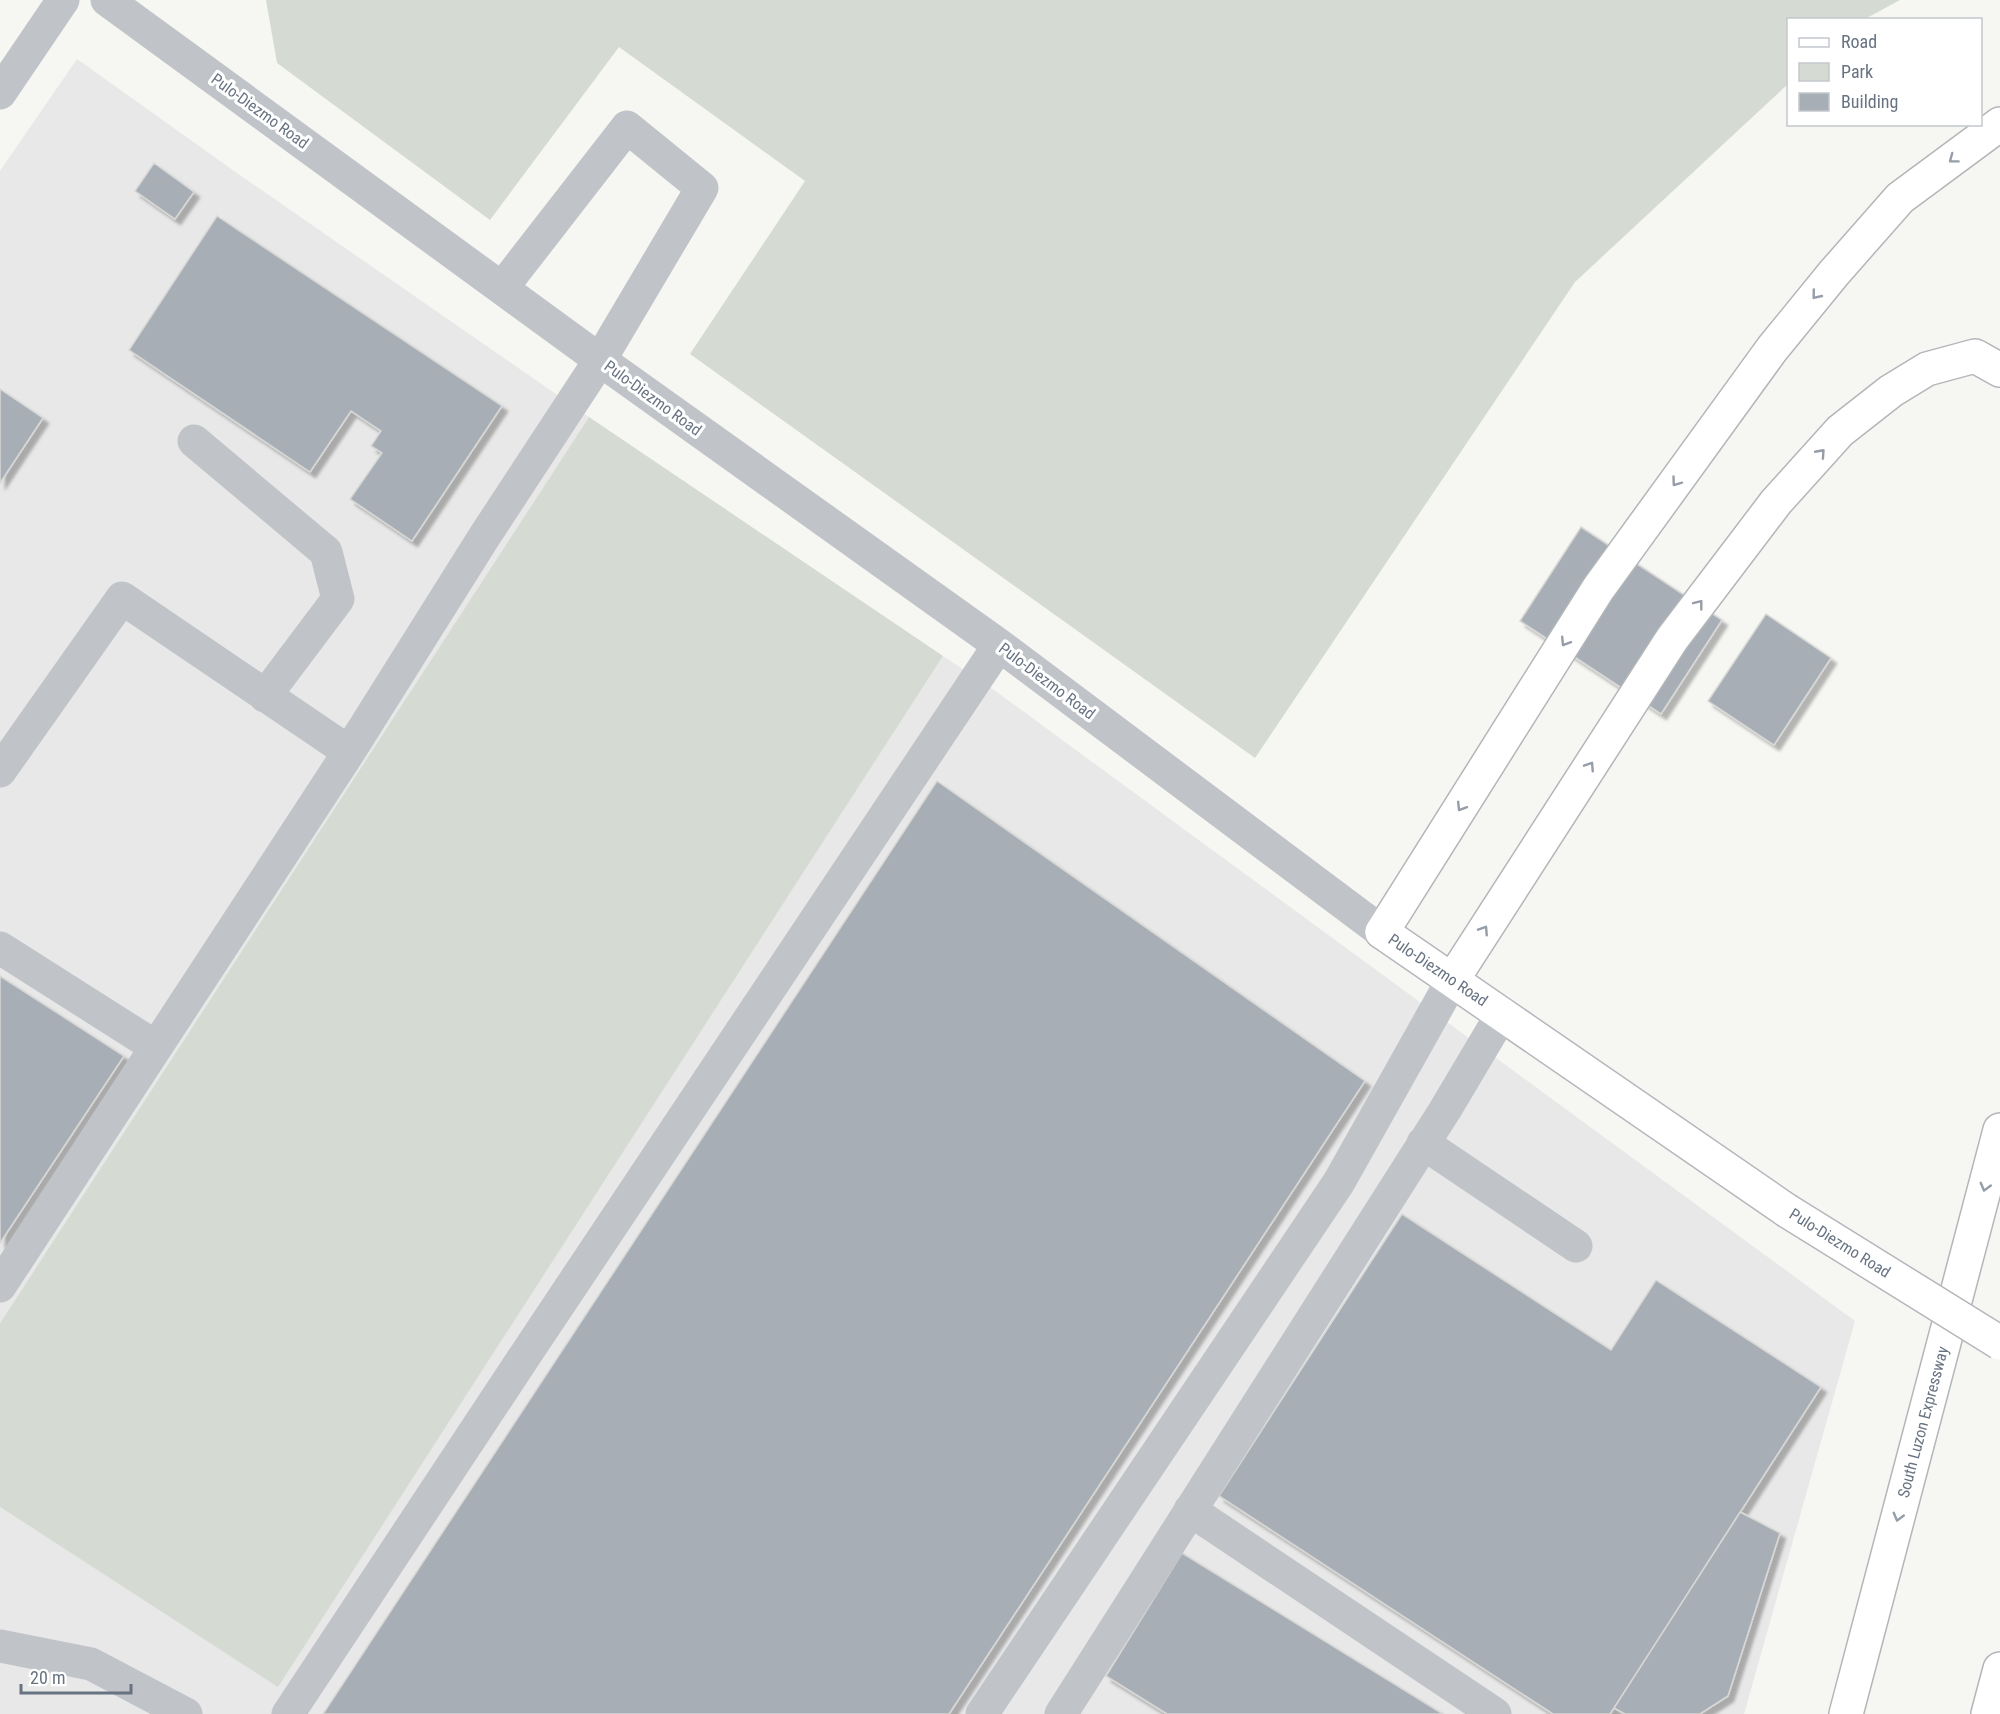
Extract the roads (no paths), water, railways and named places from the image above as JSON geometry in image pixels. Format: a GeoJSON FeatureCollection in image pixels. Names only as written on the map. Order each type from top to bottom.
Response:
{"type":"FeatureCollection","features":[{"type":"Feature","properties":{"kind":"main road"},"geometry":{"type":"LineString","coordinates":[[1382,932],[1598,589],[1772,349],[1834,273],[1900,198],[2000,124]]}},
{"type":"Feature","properties":{"kind":"main road"},"geometry":{"type":"LineString","coordinates":[[1453,979],[1672,639],[1776,502],[1840,431],[1891,391],[1928,369],[1975,356],[2000,370]]}},
{"type":"Feature","properties":{"kind":"main road","name":"Pulo-Diezmo Road"},"geometry":{"type":"LineString","coordinates":[[1382,932],[1786,1210],[2000,1343]]}},
{"type":"Feature","properties":{"kind":"main road","name":"South Luzon Expressway"},"geometry":{"type":"LineString","coordinates":[[1846,1714],[2000,1130]]}},
{"type":"Feature","properties":{"kind":"main road"},"geometry":{"type":"LineString","coordinates":[[1988,1714],[2000,1669]]}},
{"type":"Feature","properties":{"kind":"street"},"geometry":{"type":"LineString","coordinates":[[0,93],[63,0]]}},
{"type":"Feature","properties":{"kind":"street","name":"Pulo-Diezmo Road"},"geometry":{"type":"LineString","coordinates":[[108,0],[600,360],[999,645],[1382,932]]}},
{"type":"Feature","properties":{"kind":"street"},"geometry":{"type":"LineString","coordinates":[[0,1286],[349,752],[490,527],[600,360],[702,188],[627,127],[502,288]]}},
{"type":"Feature","properties":{"kind":"street"},"geometry":{"type":"LineString","coordinates":[[194,441],[326,552],[338,599],[265,696]]}},
{"type":"Feature","properties":{"kind":"street"},"geometry":{"type":"LineString","coordinates":[[0,771],[122,598],[349,752]]}},
{"type":"Feature","properties":{"kind":"street"},"geometry":{"type":"LineString","coordinates":[[288,1714],[999,645]]}},
{"type":"Feature","properties":{"kind":"street"},"geometry":{"type":"LineString","coordinates":[[0,948],[156,1047]]}},
{"type":"Feature","properties":{"kind":"street"},"geometry":{"type":"LineString","coordinates":[[982,1714],[1339,1182],[1453,979]]}},
{"type":"Feature","properties":{"kind":"street"},"geometry":{"type":"LineString","coordinates":[[1061,1714],[1423,1143],[1502,1014]]}},
{"type":"Feature","properties":{"kind":"street"},"geometry":{"type":"LineString","coordinates":[[1423,1143],[1576,1246]]}},
{"type":"Feature","properties":{"kind":"street"},"geometry":{"type":"LineString","coordinates":[[1190,1510],[1495,1714]]}},
{"type":"Feature","properties":{"kind":"street"},"geometry":{"type":"LineString","coordinates":[[0,1646],[91,1664],[186,1714]]}}]}
